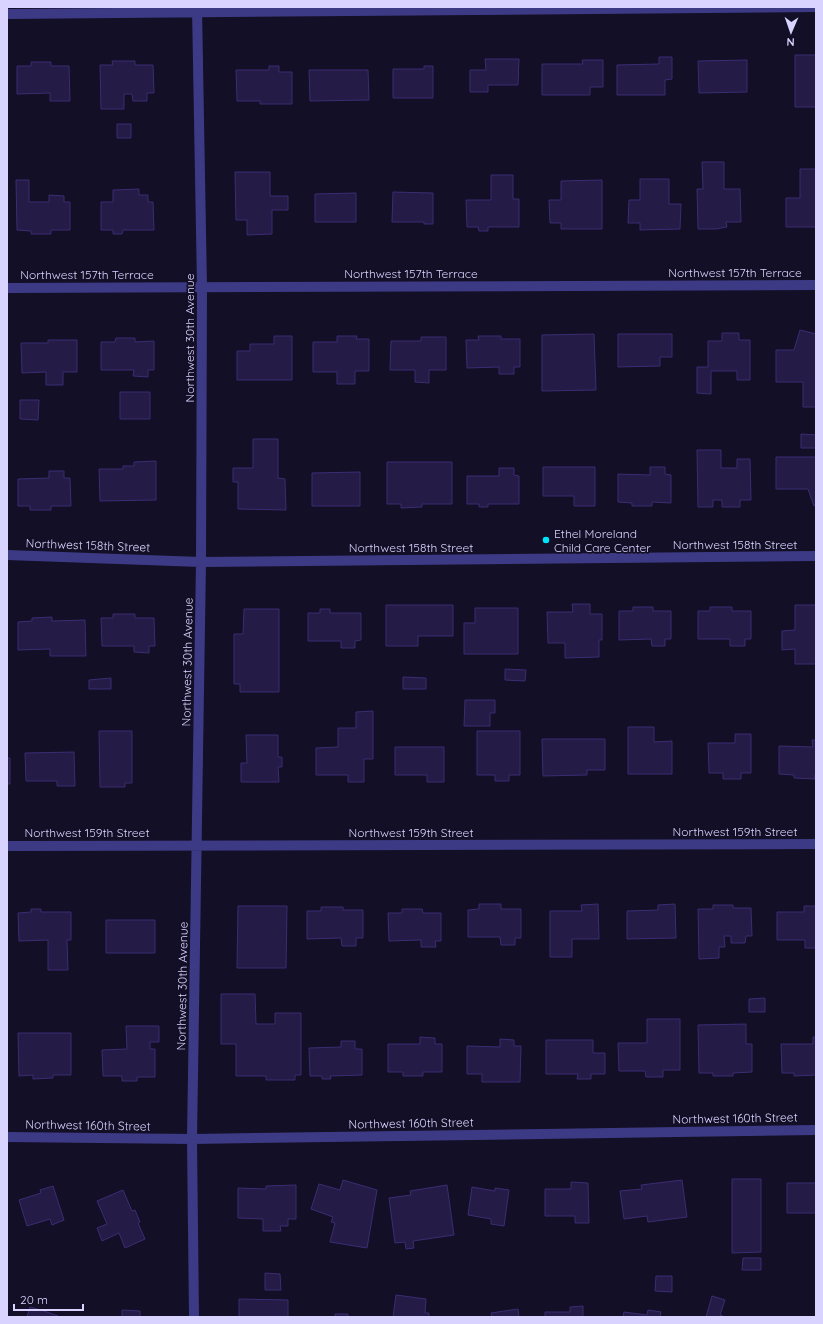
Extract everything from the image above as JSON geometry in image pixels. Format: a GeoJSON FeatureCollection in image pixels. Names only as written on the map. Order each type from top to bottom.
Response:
{"type":"FeatureCollection","features":[{"type":"Feature","properties":{"kind":"street"},"geometry":{"type":"LineString","coordinates":[[7,14],[197,10],[816,7]]}},
{"type":"Feature","properties":{"kind":"street","name":"Northwest 30th Avenue"},"geometry":{"type":"LineString","coordinates":[[194,1317],[192,1139],[198,845],[202,287],[197,10]]}},
{"type":"Feature","properties":{"kind":"street","name":"Northwest 157th Terrace"},"geometry":{"type":"LineString","coordinates":[[7,288],[816,285]]}},
{"type":"Feature","properties":{"kind":"street","name":"Northwest 158th Street"},"geometry":{"type":"LineString","coordinates":[[7,555],[201,562],[816,556]]}},
{"type":"Feature","properties":{"kind":"street","name":"Northwest 159th Street"},"geometry":{"type":"LineString","coordinates":[[7,846],[816,844]]}},
{"type":"Feature","properties":{"kind":"street","name":"Northwest 160th Street"},"geometry":{"type":"LineString","coordinates":[[7,1137],[192,1139],[816,1130]]}},
{"type":"Feature","properties":{"kind":"building"},"geometry":{"type":"Polygon","coordinates":[[[795,55],[816,55],[816,107],[795,107],[795,55]]]}},
{"type":"Feature","properties":{"kind":"building"},"geometry":{"type":"Polygon","coordinates":[[[659,57],[672,57],[672,79],[665,80],[665,95],[617,95],[617,65],[659,64],[659,57]]]}},
{"type":"Feature","properties":{"kind":"building"},"geometry":{"type":"Polygon","coordinates":[[[485,59],[519,59],[518,85],[488,85],[488,92],[470,92],[470,70],[486,70],[485,59]]]}},
{"type":"Feature","properties":{"kind":"building"},"geometry":{"type":"Polygon","coordinates":[[[582,60],[603,60],[603,87],[590,87],[590,95],[542,95],[542,64],[583,64],[582,60]]]}},
{"type":"Feature","properties":{"kind":"building"},"geometry":{"type":"Polygon","coordinates":[[[747,60],[747,92],[699,93],[698,61],[747,60]]]}},
{"type":"Feature","properties":{"kind":"building"},"geometry":{"type":"Polygon","coordinates":[[[112,61],[135,61],[135,65],[153,65],[154,93],[147,93],[147,101],[133,101],[132,94],[124,94],[124,109],[101,109],[100,65],[113,65],[112,61]]]}},
{"type":"Feature","properties":{"kind":"building"},"geometry":{"type":"Polygon","coordinates":[[[31,62],[51,62],[51,66],[69,66],[70,101],[50,101],[50,93],[17,94],[17,66],[31,66],[31,62]]]}},
{"type":"Feature","properties":{"kind":"building"},"geometry":{"type":"Polygon","coordinates":[[[269,66],[279,66],[279,72],[292,72],[292,104],[260,104],[260,101],[237,101],[236,70],[269,70],[269,66]]]}},
{"type":"Feature","properties":{"kind":"building"},"geometry":{"type":"Polygon","coordinates":[[[424,66],[433,66],[433,98],[393,98],[393,69],[424,69],[424,66]]]}},
{"type":"Feature","properties":{"kind":"building"},"geometry":{"type":"Polygon","coordinates":[[[309,70],[368,70],[369,100],[310,101],[309,70]]]}},
{"type":"Feature","properties":{"kind":"building"},"geometry":{"type":"Polygon","coordinates":[[[117,124],[131,124],[131,138],[117,138],[117,124]]]}},
{"type":"Feature","properties":{"kind":"building"},"geometry":{"type":"Polygon","coordinates":[[[702,162],[724,162],[724,189],[740,189],[741,222],[726,222],[727,227],[716,229],[698,229],[697,189],[703,189],[702,162]]]}},
{"type":"Feature","properties":{"kind":"building"},"geometry":{"type":"Polygon","coordinates":[[[800,169],[816,169],[816,227],[786,227],[786,198],[800,198],[800,169]]]}},
{"type":"Feature","properties":{"kind":"building"},"geometry":{"type":"Polygon","coordinates":[[[235,172],[270,172],[270,196],[288,196],[288,210],[272,210],[272,234],[247,235],[247,220],[236,220],[235,172]]]}},
{"type":"Feature","properties":{"kind":"building"},"geometry":{"type":"Polygon","coordinates":[[[491,175],[513,175],[513,199],[519,199],[519,227],[488,227],[488,231],[479,231],[478,227],[467,227],[466,200],[491,200],[491,175]]]}},
{"type":"Feature","properties":{"kind":"building"},"geometry":{"type":"Polygon","coordinates":[[[640,179],[669,179],[669,204],[681,204],[680,229],[640,230],[640,223],[628,223],[629,200],[640,200],[640,179]]]}},
{"type":"Feature","properties":{"kind":"building"},"geometry":{"type":"Polygon","coordinates":[[[16,180],[29,180],[29,202],[49,202],[49,195],[64,196],[64,202],[70,202],[70,230],[51,230],[51,234],[31,234],[31,231],[17,230],[16,180]]]}},
{"type":"Feature","properties":{"kind":"building"},"geometry":{"type":"Polygon","coordinates":[[[602,180],[602,229],[561,229],[561,223],[550,223],[549,200],[561,200],[561,181],[602,180]]]}},
{"type":"Feature","properties":{"kind":"building"},"geometry":{"type":"Polygon","coordinates":[[[139,189],[139,195],[148,195],[148,202],[153,202],[154,230],[123,230],[122,234],[113,234],[113,230],[101,230],[101,202],[113,202],[113,190],[139,189]]]}},
{"type":"Feature","properties":{"kind":"building"},"geometry":{"type":"Polygon","coordinates":[[[393,192],[433,193],[433,224],[424,224],[424,222],[392,222],[393,192]]]}},
{"type":"Feature","properties":{"kind":"building"},"geometry":{"type":"Polygon","coordinates":[[[356,193],[356,222],[315,222],[315,194],[356,193]]]}},
{"type":"Feature","properties":{"kind":"building"},"geometry":{"type":"Polygon","coordinates":[[[800,330],[816,334],[816,407],[803,407],[803,382],[776,382],[776,350],[794,350],[800,330]]]}},
{"type":"Feature","properties":{"kind":"building"},"geometry":{"type":"Polygon","coordinates":[[[722,333],[739,333],[739,340],[750,340],[750,380],[737,380],[737,371],[711,371],[711,394],[697,393],[697,367],[708,367],[708,341],[722,341],[722,333]]]}},
{"type":"Feature","properties":{"kind":"building"},"geometry":{"type":"Polygon","coordinates":[[[594,334],[596,390],[542,391],[542,335],[594,334]]]}},
{"type":"Feature","properties":{"kind":"building"},"geometry":{"type":"Polygon","coordinates":[[[618,334],[672,334],[672,357],[660,357],[660,366],[618,367],[618,334]]]}},
{"type":"Feature","properties":{"kind":"building"},"geometry":{"type":"Polygon","coordinates":[[[274,336],[292,336],[292,380],[237,380],[237,351],[250,351],[250,344],[274,344],[274,336]]]}},
{"type":"Feature","properties":{"kind":"building"},"geometry":{"type":"Polygon","coordinates":[[[337,336],[357,336],[356,339],[369,339],[369,371],[355,371],[355,384],[337,384],[337,372],[313,372],[313,342],[337,342],[337,336]]]}},
{"type":"Feature","properties":{"kind":"building"},"geometry":{"type":"Polygon","coordinates":[[[478,336],[501,336],[501,339],[520,339],[520,367],[514,367],[514,374],[499,374],[499,367],[467,368],[466,340],[479,340],[478,336]]]}},
{"type":"Feature","properties":{"kind":"building"},"geometry":{"type":"Polygon","coordinates":[[[421,337],[446,337],[446,370],[429,370],[429,383],[415,382],[415,370],[390,370],[391,341],[421,341],[421,337]]]}},
{"type":"Feature","properties":{"kind":"building"},"geometry":{"type":"Polygon","coordinates":[[[116,338],[135,338],[135,342],[154,341],[154,370],[148,370],[148,377],[133,376],[134,370],[101,370],[101,342],[115,342],[116,338]]]}},
{"type":"Feature","properties":{"kind":"building"},"geometry":{"type":"Polygon","coordinates":[[[48,340],[77,340],[77,372],[63,372],[63,385],[46,385],[46,372],[22,373],[21,343],[48,343],[48,340]]]}},
{"type":"Feature","properties":{"kind":"building"},"geometry":{"type":"Polygon","coordinates":[[[120,392],[150,392],[150,419],[120,419],[120,392]]]}},
{"type":"Feature","properties":{"kind":"building"},"geometry":{"type":"Polygon","coordinates":[[[20,400],[39,400],[38,420],[20,419],[20,400]]]}},
{"type":"Feature","properties":{"kind":"building"},"geometry":{"type":"Polygon","coordinates":[[[801,434],[816,435],[816,448],[801,448],[801,434]]]}},
{"type":"Feature","properties":{"kind":"building"},"geometry":{"type":"Polygon","coordinates":[[[253,439],[278,439],[278,478],[285,479],[286,510],[238,509],[238,482],[233,482],[233,468],[253,468],[253,439]]]}},
{"type":"Feature","properties":{"kind":"building"},"geometry":{"type":"Polygon","coordinates":[[[697,450],[721,450],[721,468],[737,468],[737,459],[750,459],[751,500],[740,500],[740,507],[722,507],[722,500],[713,500],[713,507],[698,507],[697,450]]]}},
{"type":"Feature","properties":{"kind":"building"},"geometry":{"type":"Polygon","coordinates":[[[776,457],[816,457],[816,505],[814,506],[808,489],[776,489],[776,457]]]}},
{"type":"Feature","properties":{"kind":"building"},"geometry":{"type":"Polygon","coordinates":[[[156,461],[156,500],[100,501],[99,469],[123,469],[123,466],[134,466],[134,462],[156,461]]]}},
{"type":"Feature","properties":{"kind":"building"},"geometry":{"type":"Polygon","coordinates":[[[387,462],[452,462],[452,504],[422,504],[422,507],[401,508],[401,504],[387,504],[387,462]]]}},
{"type":"Feature","properties":{"kind":"building"},"geometry":{"type":"Polygon","coordinates":[[[543,467],[595,467],[595,506],[574,506],[574,496],[543,496],[543,467]]]}},
{"type":"Feature","properties":{"kind":"building"},"geometry":{"type":"Polygon","coordinates":[[[650,467],[665,467],[665,474],[671,475],[671,503],[652,502],[652,506],[632,506],[632,503],[618,502],[618,474],[650,475],[650,467]]]}},
{"type":"Feature","properties":{"kind":"building"},"geometry":{"type":"Polygon","coordinates":[[[499,468],[514,468],[514,475],[519,476],[519,504],[488,504],[488,507],[479,507],[479,504],[467,504],[467,476],[499,476],[499,468]]]}},
{"type":"Feature","properties":{"kind":"building"},"geometry":{"type":"Polygon","coordinates":[[[49,471],[64,471],[64,478],[70,478],[71,506],[51,506],[51,510],[30,510],[30,506],[18,506],[18,479],[49,478],[49,471]]]}},
{"type":"Feature","properties":{"kind":"building"},"geometry":{"type":"Polygon","coordinates":[[[360,472],[360,506],[312,506],[312,473],[360,472]]]}},
{"type":"Feature","properties":{"kind":"building"},"geometry":{"type":"Polygon","coordinates":[[[572,604],[590,604],[590,614],[602,614],[602,640],[599,640],[599,657],[565,658],[565,643],[548,643],[547,612],[573,612],[572,604]]]}},
{"type":"Feature","properties":{"kind":"building"},"geometry":{"type":"Polygon","coordinates":[[[386,605],[453,605],[453,636],[418,636],[418,646],[386,646],[386,605]]]}},
{"type":"Feature","properties":{"kind":"building"},"geometry":{"type":"Polygon","coordinates":[[[795,605],[816,605],[816,664],[795,664],[795,649],[782,650],[782,631],[795,630],[795,605]]]}},
{"type":"Feature","properties":{"kind":"building"},"geometry":{"type":"Polygon","coordinates":[[[633,607],[653,607],[653,611],[671,611],[671,639],[665,639],[665,646],[652,646],[651,639],[619,640],[619,611],[633,611],[633,607]]]}},
{"type":"Feature","properties":{"kind":"building"},"geometry":{"type":"Polygon","coordinates":[[[710,607],[732,607],[732,611],[751,611],[751,639],[745,639],[745,646],[730,646],[730,639],[698,639],[698,611],[710,611],[710,607]]]}},
{"type":"Feature","properties":{"kind":"building"},"geometry":{"type":"Polygon","coordinates":[[[475,608],[518,608],[518,654],[464,654],[464,623],[475,623],[475,608]]]}},
{"type":"Feature","properties":{"kind":"building"},"geometry":{"type":"Polygon","coordinates":[[[244,609],[279,609],[279,692],[240,692],[240,684],[234,684],[234,634],[243,634],[244,609]]]}},
{"type":"Feature","properties":{"kind":"building"},"geometry":{"type":"Polygon","coordinates":[[[320,609],[330,609],[330,613],[361,613],[361,640],[355,641],[355,648],[341,648],[341,641],[308,641],[308,613],[320,613],[320,609]]]}},
{"type":"Feature","properties":{"kind":"building"},"geometry":{"type":"Polygon","coordinates":[[[113,614],[135,614],[135,618],[154,618],[155,646],[149,646],[149,653],[134,652],[134,646],[102,646],[101,618],[113,618],[113,614]]]}},
{"type":"Feature","properties":{"kind":"building"},"geometry":{"type":"Polygon","coordinates":[[[52,617],[52,621],[85,620],[86,656],[50,656],[50,649],[18,650],[18,622],[32,621],[32,618],[52,617]]]}},
{"type":"Feature","properties":{"kind":"building"},"geometry":{"type":"Polygon","coordinates":[[[505,669],[526,670],[525,681],[505,680],[505,669]]]}},
{"type":"Feature","properties":{"kind":"building"},"geometry":{"type":"Polygon","coordinates":[[[403,677],[426,678],[426,689],[403,689],[403,677]]]}},
{"type":"Feature","properties":{"kind":"building"},"geometry":{"type":"Polygon","coordinates":[[[111,678],[111,689],[89,689],[89,680],[111,678]]]}},
{"type":"Feature","properties":{"kind":"building"},"geometry":{"type":"Polygon","coordinates":[[[465,700],[495,700],[495,713],[490,713],[490,726],[464,726],[465,700]]]}},
{"type":"Feature","properties":{"kind":"building"},"geometry":{"type":"Polygon","coordinates":[[[373,711],[373,759],[364,759],[364,782],[348,782],[348,775],[316,775],[316,748],[338,747],[338,728],[356,728],[356,712],[373,711]]]}},
{"type":"Feature","properties":{"kind":"building"},"geometry":{"type":"Polygon","coordinates":[[[628,727],[654,727],[654,742],[672,741],[672,774],[628,774],[628,727]]]}},
{"type":"Feature","properties":{"kind":"building"},"geometry":{"type":"Polygon","coordinates":[[[99,731],[132,731],[132,783],[125,783],[125,787],[100,787],[99,731]]]}},
{"type":"Feature","properties":{"kind":"building"},"geometry":{"type":"Polygon","coordinates":[[[477,731],[520,731],[520,775],[509,775],[509,781],[495,781],[495,775],[477,775],[477,731]]]}},
{"type":"Feature","properties":{"kind":"building"},"geometry":{"type":"Polygon","coordinates":[[[735,734],[751,734],[751,773],[741,773],[741,779],[723,779],[723,773],[709,773],[708,743],[735,743],[735,734]]]}},
{"type":"Feature","properties":{"kind":"building"},"geometry":{"type":"Polygon","coordinates":[[[246,735],[278,735],[278,757],[282,757],[282,767],[278,767],[279,782],[241,782],[241,763],[247,763],[246,735]]]}},
{"type":"Feature","properties":{"kind":"building"},"geometry":{"type":"Polygon","coordinates":[[[542,739],[605,739],[605,770],[587,770],[587,775],[543,776],[542,739]]]}},
{"type":"Feature","properties":{"kind":"building"},"geometry":{"type":"Polygon","coordinates":[[[812,740],[816,740],[815,779],[794,778],[794,775],[779,774],[779,746],[813,747],[812,740]]]}},
{"type":"Feature","properties":{"kind":"building"},"geometry":{"type":"Polygon","coordinates":[[[395,747],[444,747],[444,782],[427,782],[427,775],[395,775],[395,747]]]}},
{"type":"Feature","properties":{"kind":"building"},"geometry":{"type":"Polygon","coordinates":[[[74,752],[75,786],[57,786],[57,781],[26,781],[25,753],[74,752]]]}},
{"type":"Feature","properties":{"kind":"building"},"geometry":{"type":"Polygon","coordinates":[[[7,758],[10,758],[10,784],[7,784],[7,758]]]}},
{"type":"Feature","properties":{"kind":"building"},"geometry":{"type":"Polygon","coordinates":[[[479,904],[501,904],[501,909],[521,909],[521,938],[515,938],[515,945],[501,945],[500,937],[468,937],[468,910],[479,909],[479,904]]]}},
{"type":"Feature","properties":{"kind":"building"},"geometry":{"type":"Polygon","coordinates":[[[598,904],[599,939],[572,939],[572,957],[550,957],[550,911],[582,911],[581,905],[598,904]]]}},
{"type":"Feature","properties":{"kind":"building"},"geometry":{"type":"Polygon","coordinates":[[[675,904],[676,938],[627,939],[627,911],[658,910],[658,905],[675,904]]]}},
{"type":"Feature","properties":{"kind":"building"},"geometry":{"type":"Polygon","coordinates":[[[713,905],[733,905],[733,908],[751,908],[752,936],[746,936],[745,943],[731,943],[731,936],[724,936],[725,947],[719,947],[719,958],[699,959],[698,909],[713,909],[713,905]]]}},
{"type":"Feature","properties":{"kind":"building"},"geometry":{"type":"Polygon","coordinates":[[[238,906],[287,906],[286,968],[237,968],[238,906]]]}},
{"type":"Feature","properties":{"kind":"building"},"geometry":{"type":"Polygon","coordinates":[[[804,906],[816,906],[816,948],[805,948],[805,940],[777,940],[777,912],[804,912],[804,906]]]}},
{"type":"Feature","properties":{"kind":"building"},"geometry":{"type":"Polygon","coordinates":[[[321,907],[343,907],[343,910],[363,910],[363,938],[356,938],[356,946],[342,946],[341,938],[307,939],[307,911],[321,911],[321,907]]]}},
{"type":"Feature","properties":{"kind":"building"},"geometry":{"type":"Polygon","coordinates":[[[31,909],[41,909],[41,912],[71,912],[71,940],[67,940],[68,970],[48,970],[48,940],[19,941],[18,913],[31,912],[31,909]]]}},
{"type":"Feature","properties":{"kind":"building"},"geometry":{"type":"Polygon","coordinates":[[[402,909],[422,909],[423,913],[441,913],[441,941],[435,941],[436,947],[421,947],[421,940],[389,941],[388,913],[402,913],[402,909]]]}},
{"type":"Feature","properties":{"kind":"building"},"geometry":{"type":"Polygon","coordinates":[[[106,920],[155,920],[155,953],[106,953],[106,920]]]}},
{"type":"Feature","properties":{"kind":"building"},"geometry":{"type":"Polygon","coordinates":[[[221,994],[255,994],[256,1024],[275,1024],[275,1013],[301,1013],[301,1075],[295,1075],[295,1080],[266,1080],[266,1076],[236,1076],[236,1044],[221,1044],[221,994]]]}},
{"type":"Feature","properties":{"kind":"building"},"geometry":{"type":"Polygon","coordinates":[[[765,998],[765,1012],[749,1012],[749,999],[765,998]]]}},
{"type":"Feature","properties":{"kind":"building"},"geometry":{"type":"Polygon","coordinates":[[[647,1019],[680,1019],[680,1070],[663,1070],[663,1077],[646,1077],[645,1071],[619,1071],[618,1043],[647,1043],[647,1019]]]}},
{"type":"Feature","properties":{"kind":"building"},"geometry":{"type":"Polygon","coordinates":[[[746,1024],[746,1044],[752,1044],[752,1072],[733,1073],[733,1076],[713,1076],[713,1073],[699,1073],[698,1025],[746,1024]]]}},
{"type":"Feature","properties":{"kind":"building"},"geometry":{"type":"Polygon","coordinates":[[[126,1026],[159,1026],[159,1042],[150,1042],[150,1049],[155,1049],[155,1077],[137,1077],[137,1081],[122,1081],[122,1076],[103,1076],[102,1050],[127,1049],[126,1026]]]}},
{"type":"Feature","properties":{"kind":"building"},"geometry":{"type":"Polygon","coordinates":[[[18,1033],[71,1033],[71,1075],[53,1075],[53,1078],[33,1079],[33,1075],[19,1076],[18,1033]]]}},
{"type":"Feature","properties":{"kind":"building"},"geometry":{"type":"Polygon","coordinates":[[[420,1037],[435,1038],[435,1044],[442,1044],[442,1072],[423,1072],[423,1076],[403,1076],[403,1072],[388,1072],[388,1044],[420,1044],[420,1037]]]}},
{"type":"Feature","properties":{"kind":"building"},"geometry":{"type":"Polygon","coordinates":[[[813,1037],[816,1037],[816,1075],[794,1076],[794,1073],[782,1073],[781,1044],[813,1044],[813,1037]]]}},
{"type":"Feature","properties":{"kind":"building"},"geometry":{"type":"Polygon","coordinates":[[[500,1039],[514,1040],[514,1046],[521,1046],[520,1082],[482,1082],[482,1074],[467,1074],[467,1046],[500,1047],[500,1039]]]}},
{"type":"Feature","properties":{"kind":"building"},"geometry":{"type":"Polygon","coordinates":[[[546,1040],[593,1040],[593,1053],[605,1053],[605,1074],[591,1074],[591,1079],[577,1079],[578,1074],[546,1074],[546,1040]]]}},
{"type":"Feature","properties":{"kind":"building"},"geometry":{"type":"Polygon","coordinates":[[[341,1041],[355,1041],[355,1049],[362,1049],[362,1075],[330,1076],[331,1079],[322,1079],[322,1076],[310,1076],[309,1048],[341,1047],[341,1041]]]}},
{"type":"Feature","properties":{"kind":"building"},"geometry":{"type":"Polygon","coordinates":[[[732,1179],[761,1179],[761,1252],[732,1253],[732,1179]]]}},
{"type":"Feature","properties":{"kind":"building"},"geometry":{"type":"Polygon","coordinates":[[[343,1180],[377,1190],[367,1248],[330,1242],[335,1223],[331,1222],[333,1217],[311,1209],[319,1184],[340,1190],[343,1180]]]}},
{"type":"Feature","properties":{"kind":"building"},"geometry":{"type":"Polygon","coordinates":[[[682,1180],[687,1217],[648,1222],[647,1216],[624,1219],[620,1191],[642,1189],[641,1185],[682,1180]]]}},
{"type":"Feature","properties":{"kind":"building"},"geometry":{"type":"Polygon","coordinates":[[[571,1182],[588,1183],[589,1223],[575,1223],[575,1216],[545,1216],[545,1189],[571,1189],[571,1182]]]}},
{"type":"Feature","properties":{"kind":"building"},"geometry":{"type":"Polygon","coordinates":[[[787,1183],[816,1183],[816,1213],[787,1213],[787,1183]]]}},
{"type":"Feature","properties":{"kind":"building"},"geometry":{"type":"Polygon","coordinates":[[[296,1185],[296,1219],[288,1219],[288,1226],[280,1226],[281,1231],[263,1231],[263,1219],[238,1218],[238,1188],[266,1189],[266,1186],[296,1185]]]}},
{"type":"Feature","properties":{"kind":"building"},"geometry":{"type":"Polygon","coordinates":[[[447,1185],[454,1235],[413,1241],[414,1248],[406,1249],[405,1242],[395,1243],[389,1198],[411,1195],[410,1191],[447,1185]]]}},
{"type":"Feature","properties":{"kind":"building"},"geometry":{"type":"Polygon","coordinates":[[[53,1186],[64,1220],[52,1225],[50,1219],[27,1226],[19,1200],[41,1193],[40,1190],[53,1186]]]}},
{"type":"Feature","properties":{"kind":"building"},"geometry":{"type":"Polygon","coordinates":[[[472,1187],[495,1191],[495,1188],[509,1190],[504,1226],[491,1224],[491,1219],[468,1215],[472,1187]]]}},
{"type":"Feature","properties":{"kind":"building"},"geometry":{"type":"Polygon","coordinates":[[[123,1190],[132,1211],[135,1210],[140,1222],[138,1223],[145,1239],[125,1248],[119,1233],[102,1241],[97,1228],[107,1224],[97,1201],[123,1190]]]}},
{"type":"Feature","properties":{"kind":"building"},"geometry":{"type":"Polygon","coordinates":[[[743,1258],[761,1258],[761,1270],[742,1270],[743,1258]]]}},
{"type":"Feature","properties":{"kind":"building"},"geometry":{"type":"Polygon","coordinates":[[[265,1273],[280,1274],[281,1290],[265,1290],[265,1273]]]}},
{"type":"Feature","properties":{"kind":"building"},"geometry":{"type":"Polygon","coordinates":[[[656,1276],[672,1276],[672,1292],[655,1291],[656,1276]]]}},
{"type":"Feature","properties":{"kind":"building"},"geometry":{"type":"Polygon","coordinates":[[[396,1295],[426,1299],[425,1313],[429,1313],[429,1317],[393,1317],[396,1295]]]}},
{"type":"Feature","properties":{"kind":"building"},"geometry":{"type":"Polygon","coordinates":[[[712,1296],[725,1300],[720,1315],[725,1317],[706,1317],[712,1296]]]}},
{"type":"Feature","properties":{"kind":"building"},"geometry":{"type":"Polygon","coordinates":[[[239,1299],[288,1300],[288,1317],[239,1317],[239,1299]]]}},
{"type":"Feature","properties":{"kind":"building"},"geometry":{"type":"Polygon","coordinates":[[[583,1306],[583,1317],[545,1317],[545,1312],[570,1312],[570,1307],[583,1306]]]}},
{"type":"Feature","properties":{"kind":"building"},"geometry":{"type":"Polygon","coordinates":[[[30,1307],[58,1316],[58,1317],[27,1317],[30,1307]]]}},
{"type":"Feature","properties":{"kind":"building"},"geometry":{"type":"Polygon","coordinates":[[[518,1309],[519,1317],[492,1317],[491,1313],[518,1309]]]}},
{"type":"Feature","properties":{"kind":"building"},"geometry":{"type":"Polygon","coordinates":[[[122,1310],[140,1311],[140,1317],[122,1317],[122,1310]]]}},
{"type":"Feature","properties":{"kind":"building"},"geometry":{"type":"Polygon","coordinates":[[[648,1310],[661,1312],[660,1317],[623,1317],[624,1312],[647,1315],[648,1310]]]}},
{"type":"Feature","properties":{"kind":"building"},"geometry":{"type":"Polygon","coordinates":[[[335,1314],[348,1314],[348,1317],[335,1317],[335,1314]]]}},
{"type":"Feature","properties":{"kind":"place","name":"Ethel Moreland Child Care Center"},"geometry":{"type":"Point","coordinates":[546,540]}}]}
